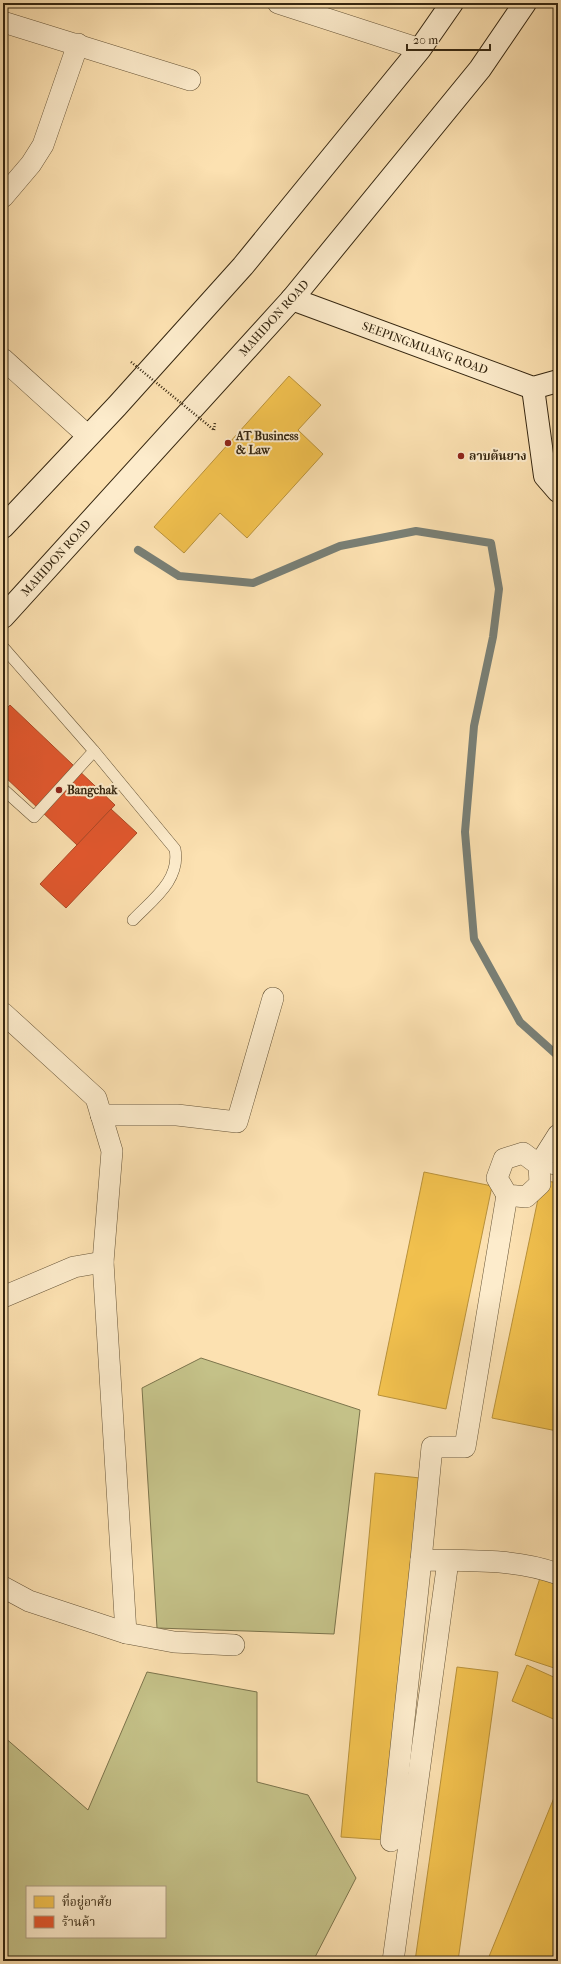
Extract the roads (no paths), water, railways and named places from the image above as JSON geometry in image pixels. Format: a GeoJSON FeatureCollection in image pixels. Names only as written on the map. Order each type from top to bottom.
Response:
{"type":"FeatureCollection","features":[{"type":"Feature","properties":{"kind":"main road"},"geometry":{"type":"LineString","coordinates":[[3,527],[243,266],[420,49],[452,3]]}},
{"type":"Feature","properties":{"kind":"main road","name":"MAHIDON ROAD"},"geometry":{"type":"LineString","coordinates":[[3,617],[292,299],[480,69],[525,3]]}},
{"type":"Feature","properties":{"kind":"main road","name":"SEEPINGMUANG ROAD"},"geometry":{"type":"LineString","coordinates":[[292,299],[533,388]]}},
{"type":"Feature","properties":{"kind":"main road"},"geometry":{"type":"LineString","coordinates":[[558,381],[533,388],[545,476],[558,491]]}},
{"type":"Feature","properties":{"kind":"street"},"geometry":{"type":"LineString","coordinates":[[278,3],[420,49]]}},
{"type":"Feature","properties":{"kind":"street"},"geometry":{"type":"LineString","coordinates":[[3,22],[78,44],[190,80]]}},
{"type":"Feature","properties":{"kind":"street"},"geometry":{"type":"LineString","coordinates":[[3,197],[31,164],[43,144],[78,44]]}},
{"type":"Feature","properties":{"kind":"street"},"geometry":{"type":"LineString","coordinates":[[3,359],[88,436]]}},
{"type":"Feature","properties":{"kind":"street"},"geometry":{"type":"LineString","coordinates":[[101,1115],[177,1115],[237,1122],[273,998]]}},
{"type":"Feature","properties":{"kind":"street"},"geometry":{"type":"LineString","coordinates":[[3,1012],[96,1098],[112,1151],[103,1262],[126,1632]]}},
{"type":"Feature","properties":{"kind":"street"},"geometry":{"type":"LineString","coordinates":[[507,1195],[526,1197],[540,1184],[549,1168],[558,1135]]}},
{"type":"Feature","properties":{"kind":"street"},"geometry":{"type":"LineString","coordinates":[[391,1842],[432,1447],[465,1447],[507,1195],[497,1178],[504,1159],[523,1153],[549,1168]]}},
{"type":"Feature","properties":{"kind":"street"},"geometry":{"type":"LineString","coordinates":[[3,1297],[74,1268],[103,1262]]}},
{"type":"Feature","properties":{"kind":"street"},"geometry":{"type":"LineString","coordinates":[[421,1560],[500,1561],[542,1568],[558,1574]]}},
{"type":"Feature","properties":{"kind":"street"},"geometry":{"type":"LineString","coordinates":[[393,1961],[448,1561]]}},
{"type":"Feature","properties":{"kind":"street"},"geometry":{"type":"LineString","coordinates":[[3,1587],[29,1601],[126,1632],[174,1642],[234,1645]]}},
{"type":"Feature","properties":{"kind":"lane"},"geometry":{"type":"LineString","coordinates":[[3,647],[94,751],[175,849],[175,869],[168,883],[133,920]]}},
{"type":"Feature","properties":{"kind":"lane"},"geometry":{"type":"LineString","coordinates":[[3,789],[34,817],[94,751]]}},
{"type":"Feature","properties":{"kind":"waterway"},"geometry":{"type":"LineString","coordinates":[[138,550],[179,576],[253,583],[340,546],[416,531],[491,543],[499,589],[493,637],[474,726],[465,832],[474,939],[520,1022],[558,1056]]}},
{"type":"Feature","properties":{"kind":"place","name":"AT Business & Law"},"geometry":{"type":"Point","coordinates":[228,443]}},
{"type":"Feature","properties":{"kind":"place","name":"ลาบต้นยาง"},"geometry":{"type":"Point","coordinates":[461,456]}},
{"type":"Feature","properties":{"kind":"place","name":"Bangchak"},"geometry":{"type":"Point","coordinates":[59,790]}}]}
